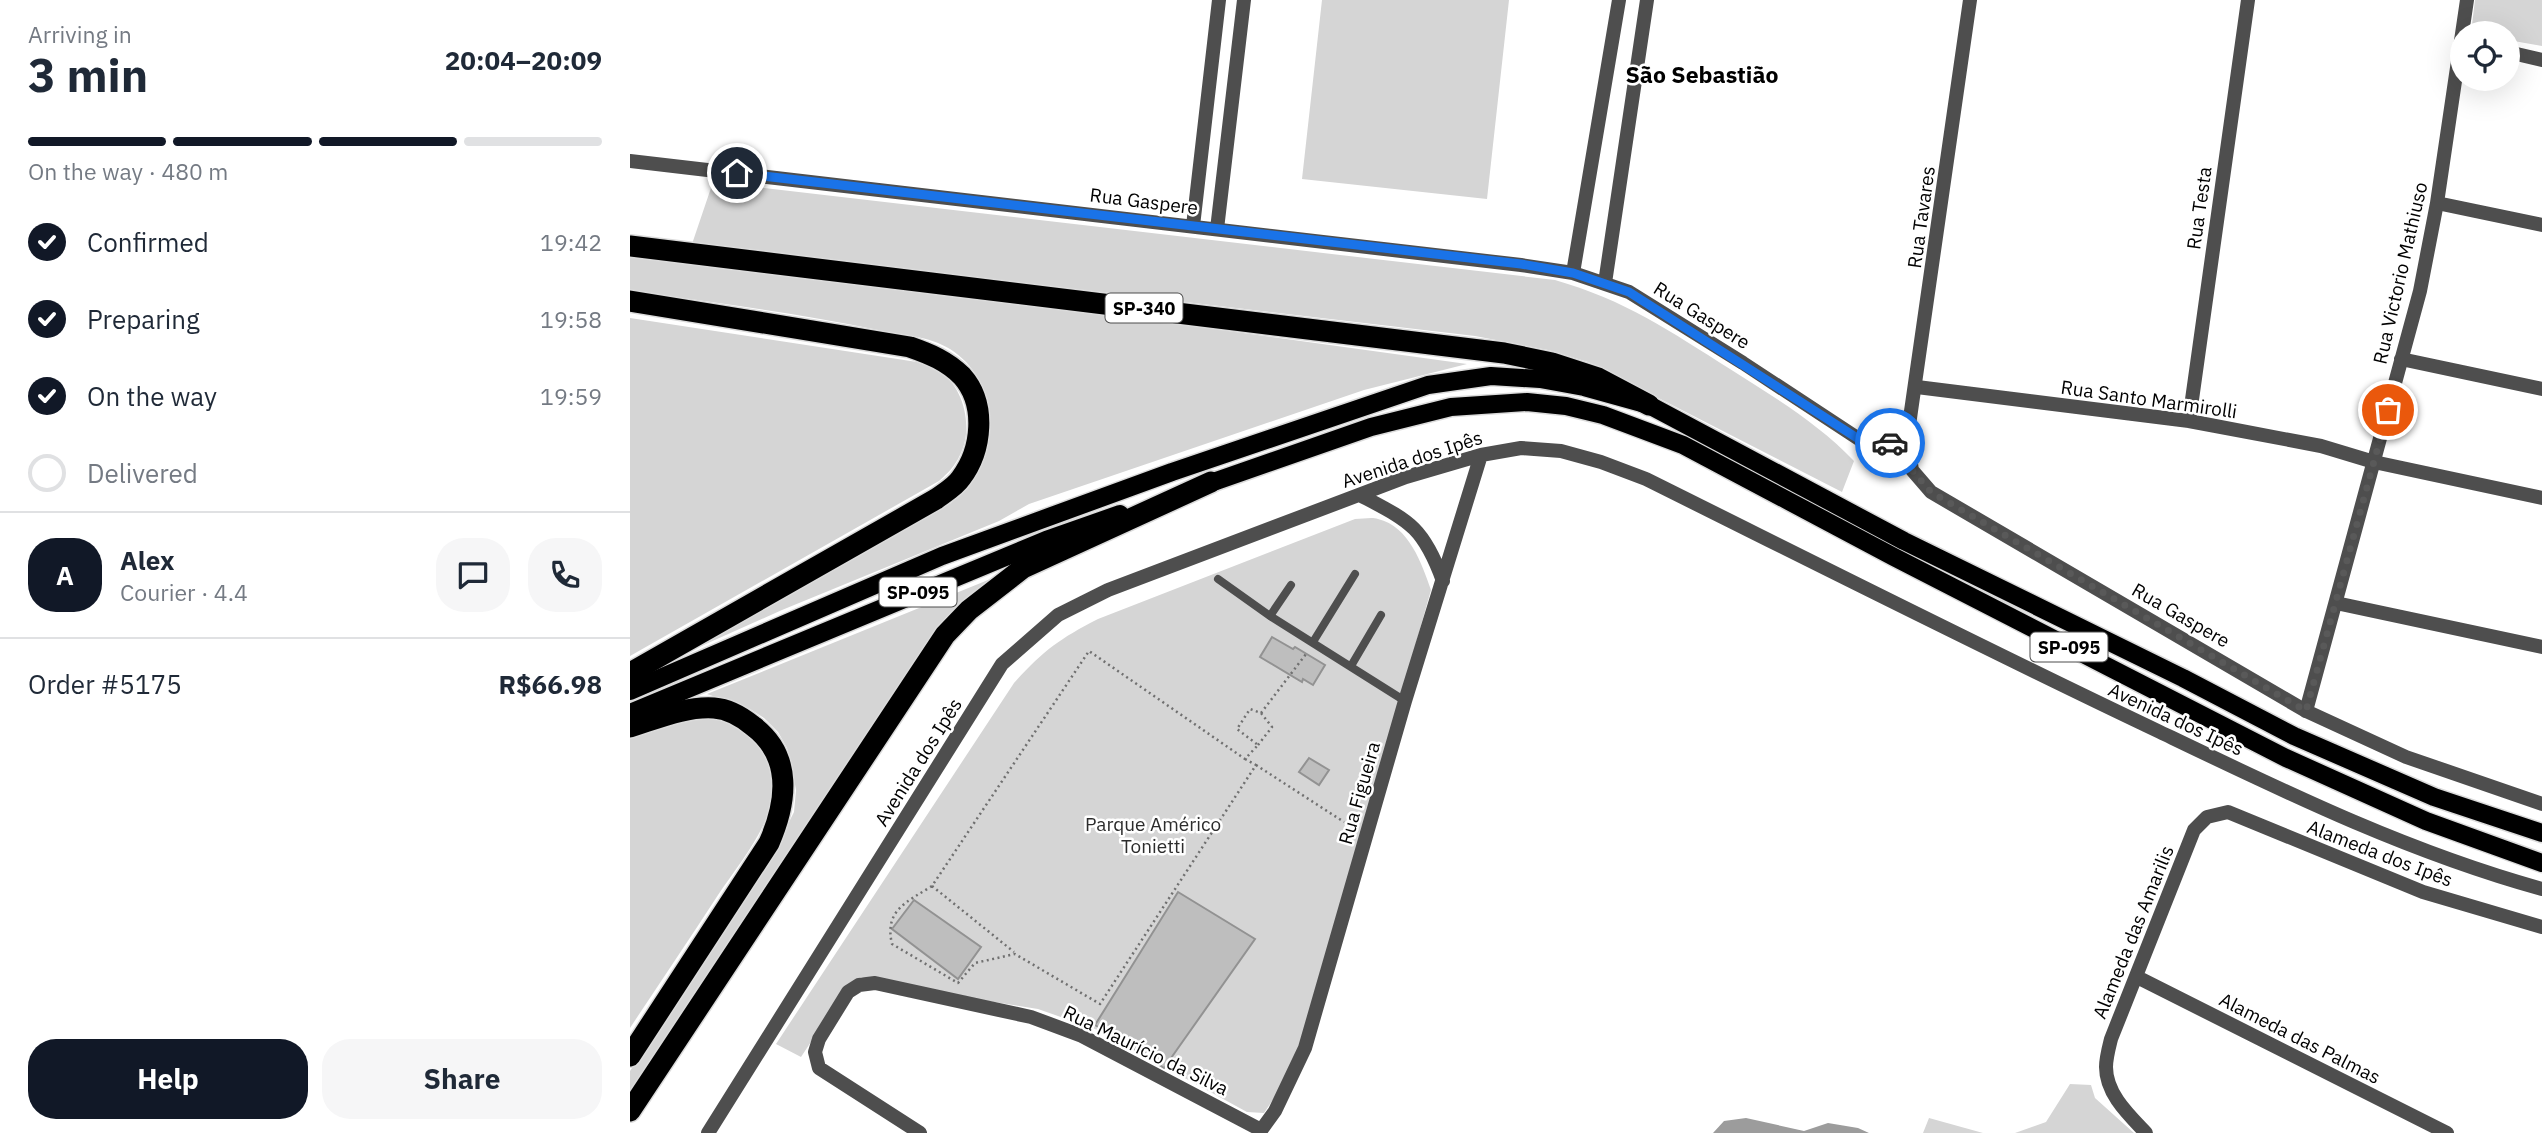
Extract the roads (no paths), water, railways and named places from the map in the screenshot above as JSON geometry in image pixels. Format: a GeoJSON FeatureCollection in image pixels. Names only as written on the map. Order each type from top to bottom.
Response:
{"type":"FeatureCollection","features":[{"type":"Feature","properties":{"kind":"highway","name":"SP-340"},"geometry":{"type":"LineString","coordinates":[[630,246],[1504,353],[1552,363],[1598,378],[1649,405]]}},
{"type":"Feature","properties":{"kind":"highway"},"geometry":{"type":"LineString","coordinates":[[630,301],[910,346],[934,355],[963,378],[973,393],[979,418],[978,442],[972,462],[960,481],[936,499],[630,673]]}},
{"type":"Feature","properties":{"kind":"highway"},"geometry":{"type":"LineString","coordinates":[[630,1111],[945,635],[969,610],[1023,568],[1211,482]]}},
{"type":"Feature","properties":{"kind":"highway"},"geometry":{"type":"LineString","coordinates":[[630,727],[692,709],[716,708],[740,716],[761,732],[775,750],[782,769],[785,794],[780,818],[769,843],[630,1056]]}},
{"type":"Feature","properties":{"kind":"main road","name":"SP-095"},"geometry":{"type":"LineString","coordinates":[[630,691],[942,556],[1047,515],[1428,385],[1491,376],[1540,379],[1584,387],[1649,405],[1904,541],[2183,678],[2294,736],[2434,797],[2542,833]]}},
{"type":"Feature","properties":{"kind":"main road","name":"SP-095"},"geometry":{"type":"LineString","coordinates":[[630,713],[1046,540],[1211,482],[1371,427],[1451,407],[1527,402],[1566,406],[1603,415],[1683,445],[1882,551],[2286,758],[2426,821],[2542,863]]}},
{"type":"Feature","properties":{"kind":"street"},"geometry":{"type":"LineString","coordinates":[[1194,226],[1219,0]]}},
{"type":"Feature","properties":{"kind":"street"},"geometry":{"type":"LineString","coordinates":[[1217,229],[1244,0]]}},
{"type":"Feature","properties":{"kind":"street"},"geometry":{"type":"LineString","coordinates":[[1573,273],[1619,0]]}},
{"type":"Feature","properties":{"kind":"street"},"geometry":{"type":"LineString","coordinates":[[1605,283],[1647,0]]}},
{"type":"Feature","properties":{"kind":"street","name":"Rua Tavares"},"geometry":{"type":"LineString","coordinates":[[1907,439],[1917,387],[1970,0]]}},
{"type":"Feature","properties":{"kind":"street","name":"Rua Testa"},"geometry":{"type":"LineString","coordinates":[[2189,421],[2248,0]]}},
{"type":"Feature","properties":{"kind":"street","name":"Rua Victorio Mathiuso"},"geometry":{"type":"LineString","coordinates":[[2464,21],[2466,0]]}},
{"type":"Feature","properties":{"kind":"street"},"geometry":{"type":"LineString","coordinates":[[2520,55],[2542,60]]}},
{"type":"Feature","properties":{"kind":"street","name":"Rua Victorio Mathiuso"},"geometry":{"type":"LineString","coordinates":[[2306,711],[2420,291],[2454,91]]}},
{"type":"Feature","properties":{"kind":"street","name":"Rua Gaspere"},"geometry":{"type":"LineString","coordinates":[[630,161],[1521,264],[1573,273],[1605,283],[1629,292],[1868,445],[1907,439],[1912,470],[1931,492],[2306,711],[2406,757],[2542,804]]}},
{"type":"Feature","properties":{"kind":"street"},"geometry":{"type":"LineString","coordinates":[[2437,203],[2542,225]]}},
{"type":"Feature","properties":{"kind":"street"},"geometry":{"type":"LineString","coordinates":[[2401,359],[2542,389]]}},
{"type":"Feature","properties":{"kind":"street","name":"Rua Santo Marmirolli"},"geometry":{"type":"LineString","coordinates":[[1917,387],[2189,421],[2321,446],[2374,462],[2542,498]]}},
{"type":"Feature","properties":{"kind":"street","name":"Avenida dos Ipês"},"geometry":{"type":"LineString","coordinates":[[708,1133],[1002,664],[1058,615],[1108,590],[1406,477],[1481,455],[1521,448],[1561,451],[1646,479],[1993,653],[2324,811],[2418,848],[2542,889]]}},
{"type":"Feature","properties":{"kind":"street","name":"Rua Figueira"},"geometry":{"type":"LineString","coordinates":[[1260,1131],[1275,1111],[1305,1048],[1405,701],[1481,455]]}},
{"type":"Feature","properties":{"kind":"street"},"geometry":{"type":"LineString","coordinates":[[1360,495],[1404,518],[1419,531],[1432,552],[1443,581]]}},
{"type":"Feature","properties":{"kind":"street"},"geometry":{"type":"LineString","coordinates":[[2336,603],[2542,647]]}},
{"type":"Feature","properties":{"kind":"street","name":"Alameda dos Ipês"},"geometry":{"type":"LineString","coordinates":[[2207,817],[2228,812],[2423,892],[2542,928]]}},
{"type":"Feature","properties":{"kind":"street","name":"Alameda das Amarilis"},"geometry":{"type":"LineString","coordinates":[[2146,1133],[2120,1106],[2105,1068],[2111,1039],[2194,830],[2207,817]]}},
{"type":"Feature","properties":{"kind":"street","name":"Alameda das Palmas"},"geometry":{"type":"LineString","coordinates":[[2137,977],[2447,1133]]}},
{"type":"Feature","properties":{"kind":"street","name":"Rua Maurício da Silva"},"geometry":{"type":"LineString","coordinates":[[920,1133],[819,1068],[815,1052],[819,1039],[848,992],[859,985],[875,983],[1031,1017],[1082,1036],[1260,1131]]}},
{"type":"Feature","properties":{"kind":"lane"},"geometry":{"type":"LineString","coordinates":[[1314,643],[1355,574]]}},
{"type":"Feature","properties":{"kind":"lane"},"geometry":{"type":"LineString","coordinates":[[1218,579],[1270,616],[1405,701]]}},
{"type":"Feature","properties":{"kind":"lane"},"geometry":{"type":"LineString","coordinates":[[1270,616],[1291,585]]}},
{"type":"Feature","properties":{"kind":"lane"},"geometry":{"type":"LineString","coordinates":[[1351,666],[1381,615]]}},
{"type":"Feature","properties":{"kind":"district","name":"São Sebastião"},"geometry":{"type":"Point","coordinates":[1702,74]}},
{"type":"Feature","properties":{"kind":"park label","name":"Parque Américo Tonietti"},"geometry":{"type":"Point","coordinates":[1153,835]}}]}
